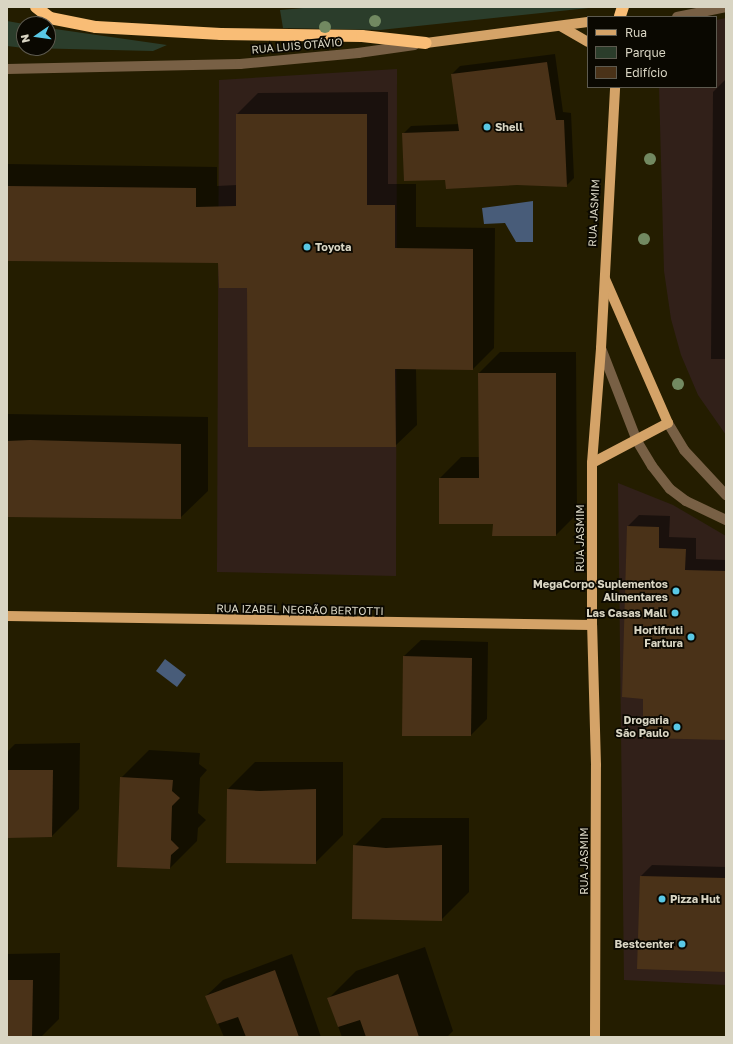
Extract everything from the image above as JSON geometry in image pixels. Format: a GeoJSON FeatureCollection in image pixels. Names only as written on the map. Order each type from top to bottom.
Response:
{"type":"FeatureCollection","features":[{"type":"Feature","properties":{"kind":"highway"},"geometry":{"type":"LineString","coordinates":[[36,7],[50,18],[96,27],[221,34],[362,36],[426,43]]}},
{"type":"Feature","properties":{"kind":"main road","name":"RUA LUIS OTÁVIO"},"geometry":{"type":"LineString","coordinates":[[426,43],[587,22]]}},
{"type":"Feature","properties":{"kind":"main road"},"geometry":{"type":"LineString","coordinates":[[562,26],[587,41]]}},
{"type":"Feature","properties":{"kind":"main road"},"geometry":{"type":"LineString","coordinates":[[610,88],[612,98]]}},
{"type":"Feature","properties":{"kind":"main road","name":"RUA JASMIM"},"geometry":{"type":"LineString","coordinates":[[595,1037],[596,765],[592,625],[592,463],[601,348],[612,98],[615,88]]}},
{"type":"Feature","properties":{"kind":"main road"},"geometry":{"type":"LineString","coordinates":[[592,463],[637,441],[668,423],[603,276]]}},
{"type":"Feature","properties":{"kind":"main road","name":"RUA IZABEL NEGRÃO BERTOTTI"},"geometry":{"type":"LineString","coordinates":[[7,616],[592,625]]}},
{"type":"Feature","properties":{"kind":"street"},"geometry":{"type":"LineString","coordinates":[[682,16],[726,7]]}},
{"type":"Feature","properties":{"kind":"street","name":"RUA LUIS OTÁVIO"},"geometry":{"type":"LineString","coordinates":[[7,69],[240,64],[358,53],[426,43]]}},
{"type":"Feature","properties":{"kind":"street"},"geometry":{"type":"LineString","coordinates":[[601,348],[637,441],[652,466],[670,489],[686,501],[726,520]]}},
{"type":"Feature","properties":{"kind":"street"},"geometry":{"type":"LineString","coordinates":[[668,423],[684,450],[726,495]]}},
{"type":"Feature","properties":{"kind":"shaded area"},"geometry":{"type":"Polygon","coordinates":[[[726,18],[726,435],[698,395],[681,355],[671,319],[664,271],[659,88],[717,88],[717,20],[726,18]]]}},
{"type":"Feature","properties":{"kind":"shaded area"},"geometry":{"type":"Polygon","coordinates":[[[397,69],[396,576],[217,572],[219,80],[397,69]]]}},
{"type":"Feature","properties":{"kind":"shaded area"},"geometry":{"type":"Polygon","coordinates":[[[618,483],[673,505],[726,536],[726,985],[624,980],[618,483]]]}},
{"type":"Feature","properties":{"kind":"green space"},"geometry":{"type":"Polygon","coordinates":[[[315,7],[598,7],[380,30],[283,28],[280,10],[315,7]]]}},
{"type":"Feature","properties":{"kind":"green space"},"geometry":{"type":"Polygon","coordinates":[[[7,21],[16,23],[16,47],[7,46],[7,21]]]}},
{"type":"Feature","properties":{"kind":"green space"},"geometry":{"type":"Polygon","coordinates":[[[56,29],[167,45],[153,51],[56,49],[56,29]]]}},
{"type":"Feature","properties":{"kind":"water"},"geometry":{"type":"Polygon","coordinates":[[[533,201],[533,242],[516,242],[505,223],[484,224],[482,208],[533,201]]]}},
{"type":"Feature","properties":{"kind":"water"},"geometry":{"type":"Polygon","coordinates":[[[165,659],[186,675],[177,687],[156,671],[165,659]]]}},
{"type":"Feature","properties":{"kind":"building"},"geometry":{"type":"Polygon","coordinates":[[[547,62],[556,120],[564,120],[567,187],[517,185],[446,189],[445,180],[404,181],[402,133],[459,131],[451,74],[547,62]]]}},
{"type":"Feature","properties":{"kind":"building","name":"Toyota"},"geometry":{"type":"Polygon","coordinates":[[[236,114],[367,114],[367,205],[395,205],[395,248],[473,249],[473,370],[395,369],[396,447],[248,447],[247,288],[219,288],[218,263],[7,261],[7,186],[196,188],[196,207],[236,206],[236,114]]]}},
{"type":"Feature","properties":{"kind":"building"},"geometry":{"type":"Polygon","coordinates":[[[478,373],[556,373],[556,536],[492,536],[493,524],[439,524],[439,478],[479,478],[478,373]]]}},
{"type":"Feature","properties":{"kind":"building"},"geometry":{"type":"Polygon","coordinates":[[[30,440],[181,444],[181,519],[7,517],[7,441],[30,440]]]}},
{"type":"Feature","properties":{"kind":"building","name":"Las Casas Mall"},"geometry":{"type":"Polygon","coordinates":[[[627,526],[659,527],[659,548],[686,549],[685,570],[726,571],[726,740],[643,738],[643,699],[622,697],[627,526]]]}},
{"type":"Feature","properties":{"kind":"building"},"geometry":{"type":"Polygon","coordinates":[[[403,656],[472,658],[471,736],[402,736],[403,656]]]}},
{"type":"Feature","properties":{"kind":"building"},"geometry":{"type":"Polygon","coordinates":[[[7,770],[53,770],[52,837],[7,838],[7,770]]]}},
{"type":"Feature","properties":{"kind":"building"},"geometry":{"type":"Polygon","coordinates":[[[120,777],[173,780],[172,791],[180,798],[172,806],[171,840],[179,848],[171,855],[170,869],[117,867],[120,777]]]}},
{"type":"Feature","properties":{"kind":"building"},"geometry":{"type":"Polygon","coordinates":[[[227,789],[260,791],[316,789],[316,864],[226,863],[227,789]]]}},
{"type":"Feature","properties":{"kind":"building"},"geometry":{"type":"Polygon","coordinates":[[[353,845],[386,848],[442,845],[442,921],[352,919],[353,845]]]}},
{"type":"Feature","properties":{"kind":"building","name":"Bestcenter"},"geometry":{"type":"Polygon","coordinates":[[[640,876],[726,878],[726,972],[637,969],[640,876]]]}},
{"type":"Feature","properties":{"kind":"building"},"geometry":{"type":"Polygon","coordinates":[[[275,970],[299,1037],[246,1037],[238,1017],[217,1024],[205,996],[275,970]]]}},
{"type":"Feature","properties":{"kind":"building"},"geometry":{"type":"Polygon","coordinates":[[[398,974],[419,1037],[366,1037],[360,1020],[338,1027],[327,998],[398,974]]]}},
{"type":"Feature","properties":{"kind":"building"},"geometry":{"type":"Polygon","coordinates":[[[7,980],[33,980],[32,1037],[7,1037],[7,980]]]}},
{"type":"Feature","properties":{"kind":"place","name":"Shell"},"geometry":{"type":"Point","coordinates":[487,127]}},
{"type":"Feature","properties":{"kind":"place","name":"Toyota"},"geometry":{"type":"Point","coordinates":[307,247]}},
{"type":"Feature","properties":{"kind":"place","name":"MegaCorpo Suplementos Alimentares"},"geometry":{"type":"Point","coordinates":[676,591]}},
{"type":"Feature","properties":{"kind":"place","name":"Las Casas Mall"},"geometry":{"type":"Point","coordinates":[675,613]}},
{"type":"Feature","properties":{"kind":"place","name":"Hortifruti Fartura"},"geometry":{"type":"Point","coordinates":[691,637]}},
{"type":"Feature","properties":{"kind":"place","name":"Drogaria São Paulo"},"geometry":{"type":"Point","coordinates":[677,727]}},
{"type":"Feature","properties":{"kind":"place","name":"Pizza Hut"},"geometry":{"type":"Point","coordinates":[662,899]}},
{"type":"Feature","properties":{"kind":"place","name":"Bestcenter"},"geometry":{"type":"Point","coordinates":[682,944]}}]}
